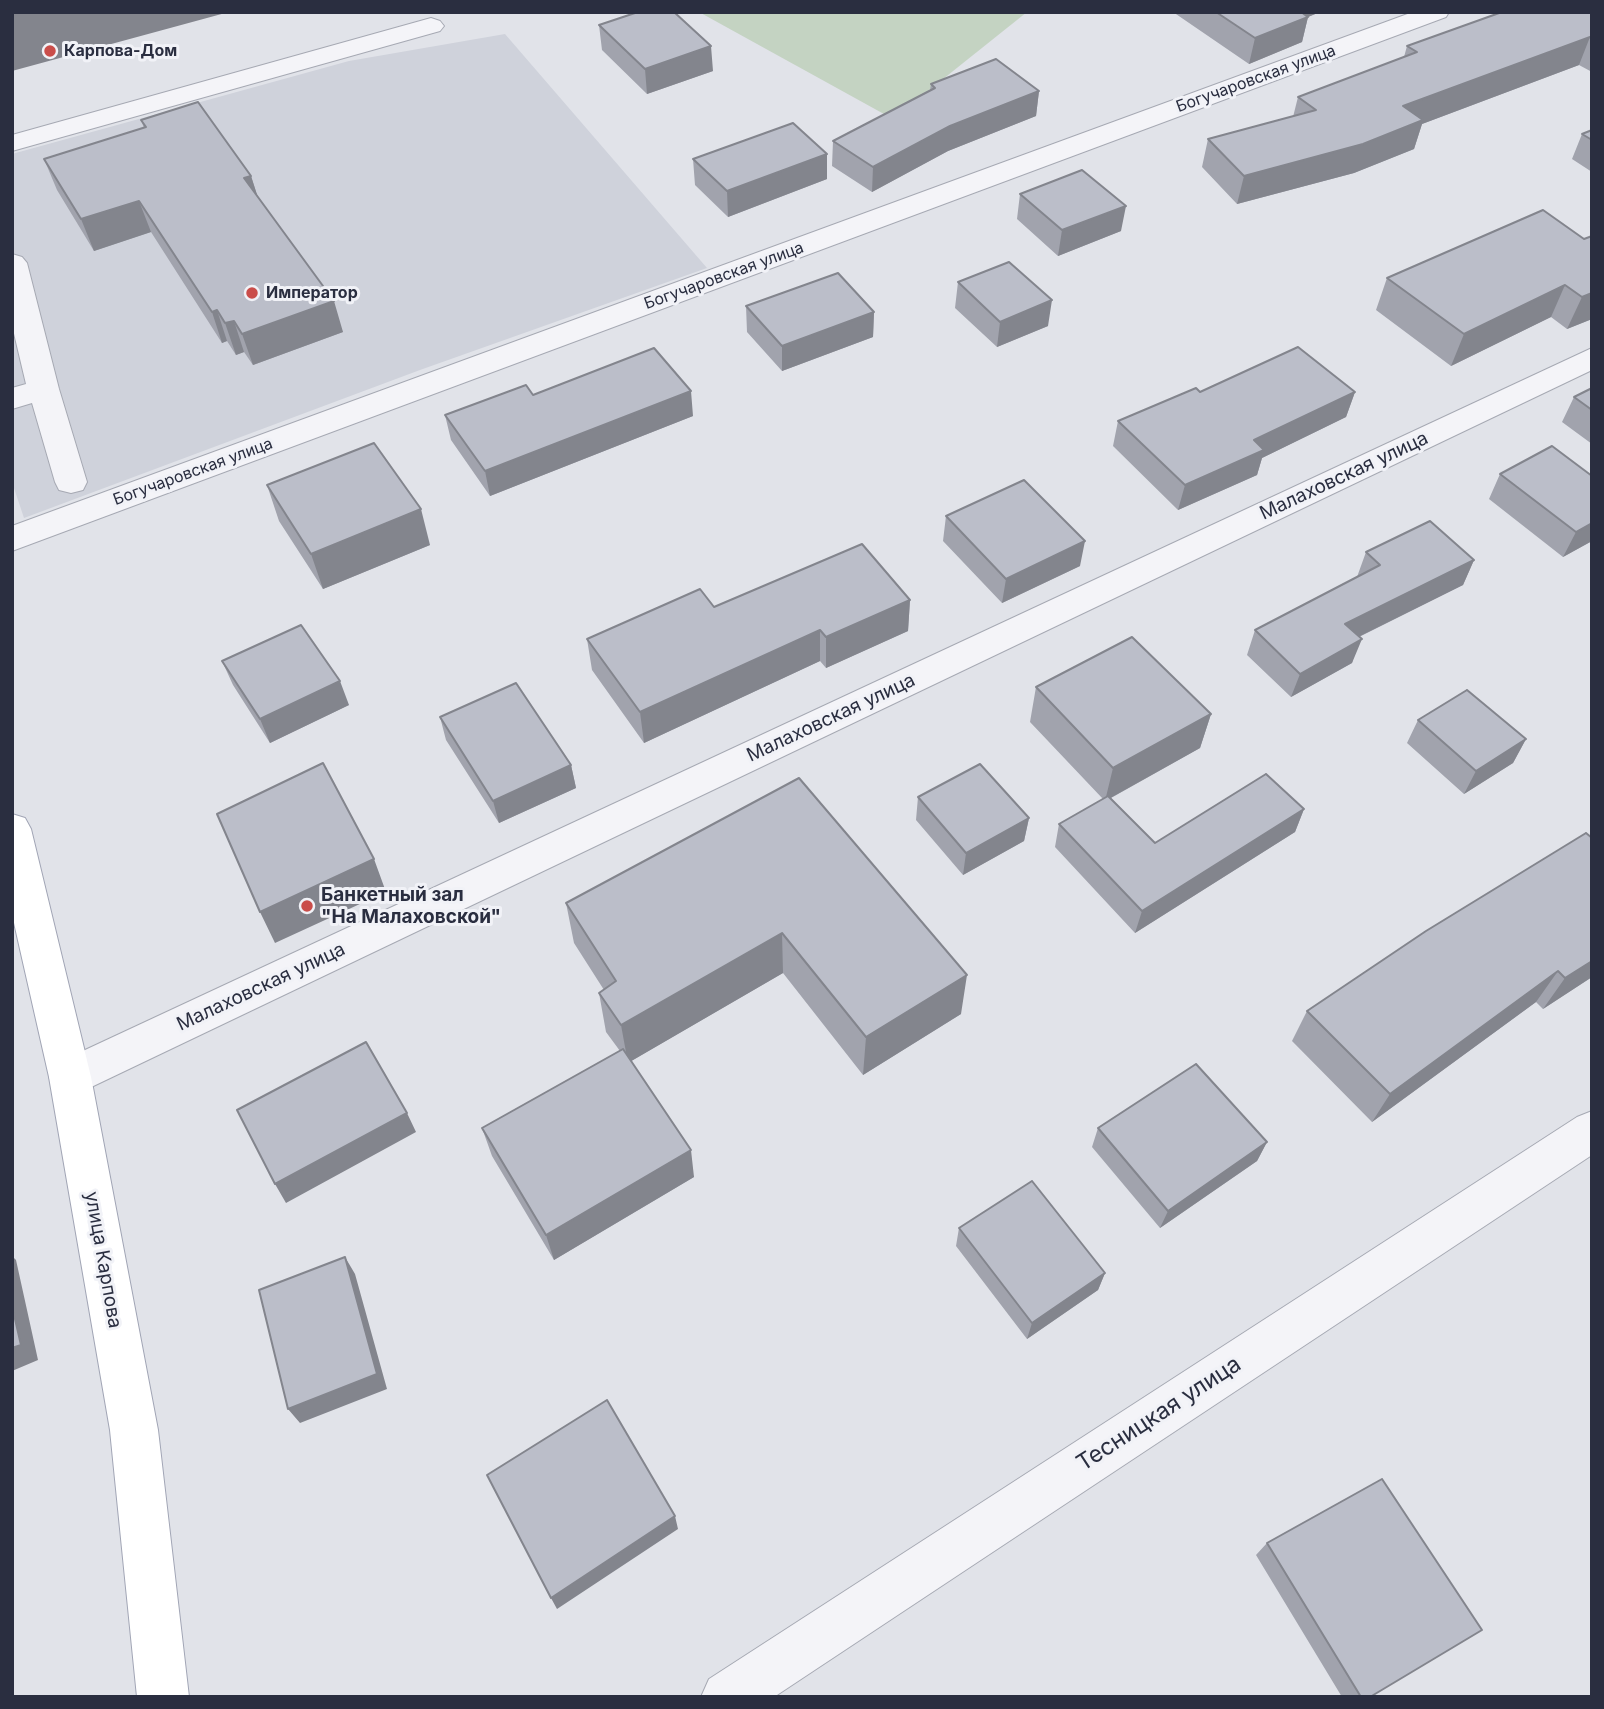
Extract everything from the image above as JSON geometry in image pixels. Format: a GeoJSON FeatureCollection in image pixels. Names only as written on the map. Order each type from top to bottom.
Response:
{"type":"FeatureCollection","features":[{"type":"Feature","properties":{"kind":"main road","name":"улица Карпова"},"geometry":{"type":"LineString","coordinates":[[12,829],[70,1077],[134,1430],[163,1697]]}},
{"type":"Feature","properties":{"kind":"street","name":"Богучаровская улица"},"geometry":{"type":"LineString","coordinates":[[12,539],[1437,12]]}},
{"type":"Feature","properties":{"kind":"street"},"geometry":{"type":"LineString","coordinates":[[12,143],[431,26]]}},
{"type":"Feature","properties":{"kind":"street"},"geometry":{"type":"LineString","coordinates":[[12,263],[43,389],[71,482]]}},
{"type":"Feature","properties":{"kind":"street","name":"Малаховская улица"},"geometry":{"type":"LineString","coordinates":[[70,1077],[1592,358]]}},
{"type":"Feature","properties":{"kind":"street"},"geometry":{"type":"LineString","coordinates":[[12,399],[43,389]]}},
{"type":"Feature","properties":{"kind":"street","name":"Тесницкая улица"},"geometry":{"type":"LineString","coordinates":[[727,1697],[1592,1131]]}},
{"type":"Feature","properties":{"kind":"shaded area"},"geometry":{"type":"Polygon","coordinates":[[[505,34],[707,268],[420,370],[24,518],[12,482],[12,154],[349,61],[505,34]]]}},
{"type":"Feature","properties":{"kind":"green space"},"geometry":{"type":"Polygon","coordinates":[[[699,12],[1027,12],[893,119],[699,12]]]}},
{"type":"Feature","properties":{"kind":"building"},"geometry":{"type":"Polygon","coordinates":[[[638,12],[674,12],[711,46],[645,69],[599,25],[638,12]]]}},
{"type":"Feature","properties":{"kind":"building"},"geometry":{"type":"Polygon","coordinates":[[[1216,12],[1301,12],[1308,17],[1255,38],[1216,12]]]}},
{"type":"Feature","properties":{"kind":"building"},"geometry":{"type":"Polygon","coordinates":[[[1502,12],[1592,12],[1592,38],[1403,106],[1423,120],[1363,144],[1244,176],[1208,139],[1316,110],[1298,97],[1417,52],[1407,46],[1502,12]]]}},
{"type":"Feature","properties":{"kind":"building"},"geometry":{"type":"Polygon","coordinates":[[[996,59],[1039,91],[950,126],[873,167],[833,141],[935,88],[931,84],[996,59]]]}},
{"type":"Feature","properties":{"kind":"building"},"geometry":{"type":"Polygon","coordinates":[[[198,102],[251,176],[244,178],[334,301],[242,334],[234,321],[225,323],[217,310],[212,312],[139,201],[81,219],[44,159],[146,127],[141,120],[198,102]]]}},
{"type":"Feature","properties":{"kind":"building"},"geometry":{"type":"Polygon","coordinates":[[[793,123],[827,154],[727,191],[693,159],[793,123]]]}},
{"type":"Feature","properties":{"kind":"building"},"geometry":{"type":"Polygon","coordinates":[[[1592,130],[1592,140],[1582,134],[1592,130]]]}},
{"type":"Feature","properties":{"kind":"building"},"geometry":{"type":"Polygon","coordinates":[[[1082,170],[1126,206],[1062,230],[1020,194],[1082,170]]]}},
{"type":"Feature","properties":{"kind":"building"},"geometry":{"type":"Polygon","coordinates":[[[1543,210],[1584,239],[1592,236],[1592,293],[1582,297],[1565,285],[1464,334],[1387,278],[1543,210]]]}},
{"type":"Feature","properties":{"kind":"building"},"geometry":{"type":"Polygon","coordinates":[[[1009,262],[1052,300],[1000,322],[958,282],[1009,262]]]}},
{"type":"Feature","properties":{"kind":"building"},"geometry":{"type":"Polygon","coordinates":[[[838,273],[874,312],[782,346],[746,306],[838,273]]]}},
{"type":"Feature","properties":{"kind":"building"},"geometry":{"type":"Polygon","coordinates":[[[1298,347],[1355,392],[1254,440],[1264,450],[1185,485],[1118,421],[1196,388],[1200,392],[1298,347]]]}},
{"type":"Feature","properties":{"kind":"building"},"geometry":{"type":"Polygon","coordinates":[[[654,348],[691,391],[485,471],[445,415],[526,385],[533,395],[654,348]]]}},
{"type":"Feature","properties":{"kind":"building"},"geometry":{"type":"Polygon","coordinates":[[[1592,388],[1592,410],[1574,397],[1592,388]]]}},
{"type":"Feature","properties":{"kind":"building"},"geometry":{"type":"Polygon","coordinates":[[[374,443],[421,509],[311,554],[267,485],[374,443]]]}},
{"type":"Feature","properties":{"kind":"building"},"geometry":{"type":"Polygon","coordinates":[[[1552,446],[1592,476],[1592,523],[1576,532],[1500,474],[1552,446]]]}},
{"type":"Feature","properties":{"kind":"building"},"geometry":{"type":"Polygon","coordinates":[[[1024,480],[1085,541],[1006,579],[946,516],[1024,480]]]}},
{"type":"Feature","properties":{"kind":"building"},"geometry":{"type":"Polygon","coordinates":[[[1430,521],[1474,560],[1345,624],[1362,639],[1300,674],[1255,630],[1380,565],[1366,552],[1430,521]]]}},
{"type":"Feature","properties":{"kind":"building"},"geometry":{"type":"Polygon","coordinates":[[[862,544],[910,600],[826,637],[820,630],[640,712],[587,639],[700,589],[714,607],[862,544]]]}},
{"type":"Feature","properties":{"kind":"building"},"geometry":{"type":"Polygon","coordinates":[[[301,625],[340,681],[260,719],[222,661],[301,625]]]}},
{"type":"Feature","properties":{"kind":"building"},"geometry":{"type":"Polygon","coordinates":[[[1132,637],[1211,714],[1113,768],[1036,687],[1132,637]]]}},
{"type":"Feature","properties":{"kind":"building"},"geometry":{"type":"Polygon","coordinates":[[[516,683],[571,765],[493,801],[440,717],[516,683]]]}},
{"type":"Feature","properties":{"kind":"building"},"geometry":{"type":"Polygon","coordinates":[[[1467,690],[1526,739],[1476,771],[1418,720],[1467,690]]]}},
{"type":"Feature","properties":{"kind":"building"},"geometry":{"type":"Polygon","coordinates":[[[323,763],[374,859],[260,912],[217,814],[323,763]]]}},
{"type":"Feature","properties":{"kind":"building"},"geometry":{"type":"Polygon","coordinates":[[[980,764],[1029,818],[966,853],[918,797],[980,764]]]}},
{"type":"Feature","properties":{"kind":"building"},"geometry":{"type":"Polygon","coordinates":[[[1266,774],[1304,809],[1142,911],[1059,824],[1108,796],[1155,843],[1266,774]]]}},
{"type":"Feature","properties":{"kind":"building"},"geometry":{"type":"Polygon","coordinates":[[[799,778],[967,975],[866,1037],[782,933],[621,1025],[599,993],[616,981],[566,903],[799,778]]]}},
{"type":"Feature","properties":{"kind":"building"},"geometry":{"type":"Polygon","coordinates":[[[1586,833],[1592,838],[1592,961],[1565,978],[1558,971],[1390,1094],[1307,1011],[1426,931],[1586,833]]]}},
{"type":"Feature","properties":{"kind":"building"},"geometry":{"type":"Polygon","coordinates":[[[366,1042],[407,1113],[275,1184],[237,1110],[366,1042]]]}},
{"type":"Feature","properties":{"kind":"building"},"geometry":{"type":"Polygon","coordinates":[[[623,1049],[691,1150],[546,1235],[482,1128],[623,1049]]]}},
{"type":"Feature","properties":{"kind":"building"},"geometry":{"type":"Polygon","coordinates":[[[1196,1064],[1267,1142],[1168,1211],[1098,1128],[1196,1064]]]}},
{"type":"Feature","properties":{"kind":"building"},"geometry":{"type":"Polygon","coordinates":[[[1032,1181],[1105,1273],[1032,1323],[959,1228],[1032,1181]]]}},
{"type":"Feature","properties":{"kind":"building"},"geometry":{"type":"Polygon","coordinates":[[[345,1257],[377,1374],[288,1409],[259,1290],[345,1257]]]}},
{"type":"Feature","properties":{"kind":"building"},"geometry":{"type":"Polygon","coordinates":[[[12,1306],[21,1345],[12,1348],[12,1306]]]}},
{"type":"Feature","properties":{"kind":"building"},"geometry":{"type":"Polygon","coordinates":[[[607,1400],[675,1516],[551,1598],[487,1475],[607,1400]]]}},
{"type":"Feature","properties":{"kind":"building"},"geometry":{"type":"Polygon","coordinates":[[[1382,1479],[1482,1630],[1370,1697],[1361,1697],[1267,1543],[1382,1479]]]}},
{"type":"Feature","properties":{"kind":"place","name":"Карпова-Дом"},"geometry":{"type":"Point","coordinates":[50,51]}},
{"type":"Feature","properties":{"kind":"place","name":"Император"},"geometry":{"type":"Point","coordinates":[252,293]}},
{"type":"Feature","properties":{"kind":"place","name":"Банкетный зал \"На Малаховской\""},"geometry":{"type":"Point","coordinates":[307,906]}}]}
